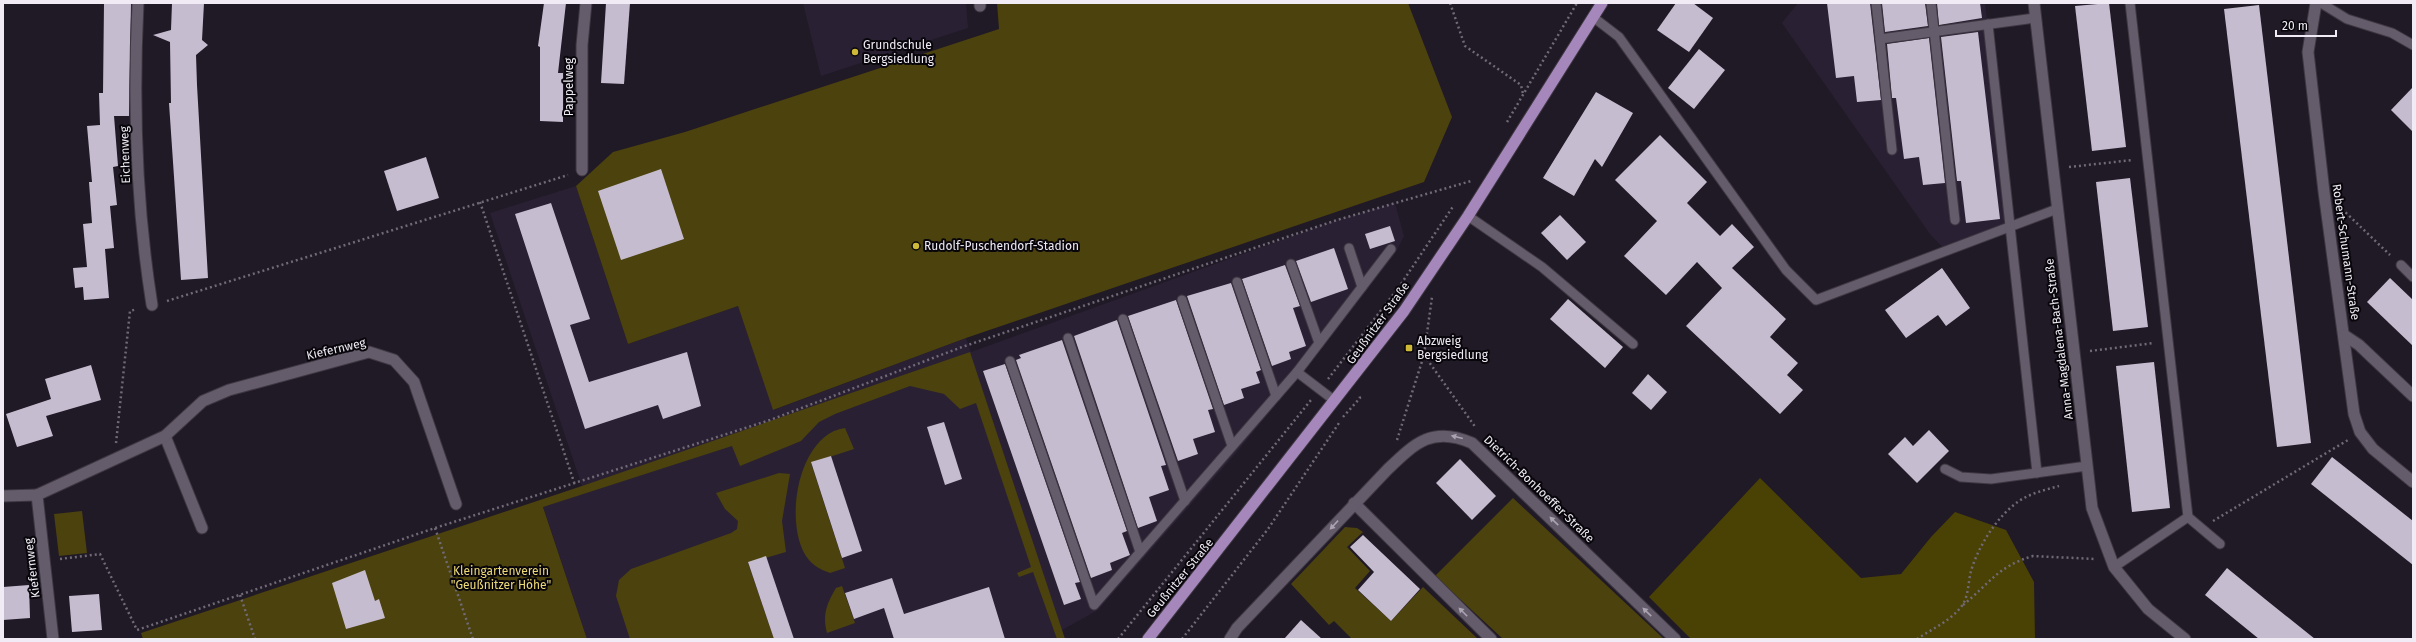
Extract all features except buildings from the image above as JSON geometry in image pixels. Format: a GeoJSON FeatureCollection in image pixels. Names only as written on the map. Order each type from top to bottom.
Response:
{"type":"FeatureCollection","features":[{"type":"Feature","properties":{"kind":"main road","name":"Geußnitzer Straße"},"geometry":{"type":"LineString","coordinates":[[1148,639],[1336,401],[1418,291],[1468,216],[1602,3]]}},
{"type":"Feature","properties":{"kind":"street","name":"Eichenweg"},"geometry":{"type":"LineString","coordinates":[[138,3],[136,150],[142,247],[152,305]]}},
{"type":"Feature","properties":{"kind":"street","name":"Pappelweg"},"geometry":{"type":"LineString","coordinates":[[582,170],[582,45],[586,3]]}},
{"type":"Feature","properties":{"kind":"street","name":"Anna-Magdalena-Bach-Straße"},"geometry":{"type":"LineString","coordinates":[[2034,3],[2092,508],[2112,563],[2148,609],[2185,639]]}},
{"type":"Feature","properties":{"kind":"street","name":"Robert-Schumann-Straße"},"geometry":{"type":"LineString","coordinates":[[2316,3],[2311,22],[2308,52],[2324,192],[2354,414],[2360,432],[2373,449],[2413,482]]}},
{"type":"Feature","properties":{"kind":"street"},"geometry":{"type":"LineString","coordinates":[[2344,335],[2359,345],[2413,396]]}},
{"type":"Feature","properties":{"kind":"street","name":"Kiefernweg"},"geometry":{"type":"LineString","coordinates":[[3,496],[37,495],[114,461],[165,436],[203,401],[229,390],[369,352],[394,360],[414,382],[456,504]]}},
{"type":"Feature","properties":{"kind":"street","name":"Dietrich-Bonhoeffer-Straße"},"geometry":{"type":"LineString","coordinates":[[1230,639],[1243,622],[1388,469],[1413,446],[1439,435],[1457,436],[1472,443],[1484,453],[1675,639]]}},
{"type":"Feature","properties":{"kind":"street"},"geometry":{"type":"LineString","coordinates":[[165,436],[202,528]]}},
{"type":"Feature","properties":{"kind":"street","name":"Kiefernweg"},"geometry":{"type":"LineString","coordinates":[[37,495],[53,639]]}},
{"type":"Feature","properties":{"kind":"street"},"geometry":{"type":"LineString","coordinates":[[1354,504],[1491,639]]}},
{"type":"Feature","properties":{"kind":"lane"},"geometry":{"type":"LineString","coordinates":[[1876,3],[1892,150]]}},
{"type":"Feature","properties":{"kind":"lane"},"geometry":{"type":"LineString","coordinates":[[1931,3],[1955,220]]}},
{"type":"Feature","properties":{"kind":"lane"},"geometry":{"type":"LineString","coordinates":[[2130,3],[2188,517],[2220,544]]}},
{"type":"Feature","properties":{"kind":"lane"},"geometry":{"type":"LineString","coordinates":[[2321,3],[2347,19],[2392,33],[2413,45]]}},
{"type":"Feature","properties":{"kind":"lane"},"geometry":{"type":"LineString","coordinates":[[1593,17],[1619,37],[1786,270],[1816,300],[2057,209]]}},
{"type":"Feature","properties":{"kind":"lane"},"geometry":{"type":"LineString","coordinates":[[1880,39],[2035,18]]}},
{"type":"Feature","properties":{"kind":"lane"},"geometry":{"type":"LineString","coordinates":[[1988,24],[2038,473]]}},
{"type":"Feature","properties":{"kind":"lane"},"geometry":{"type":"LineString","coordinates":[[1468,216],[1542,267],[1634,344]]}},
{"type":"Feature","properties":{"kind":"lane"},"geometry":{"type":"LineString","coordinates":[[1349,248],[1362,287]]}},
{"type":"Feature","properties":{"kind":"lane"},"geometry":{"type":"LineString","coordinates":[[1010,361],[1094,605],[1297,372],[1391,249]]}},
{"type":"Feature","properties":{"kind":"lane"},"geometry":{"type":"LineString","coordinates":[[1291,264],[1319,343]]}},
{"type":"Feature","properties":{"kind":"lane"},"geometry":{"type":"LineString","coordinates":[[2401,266],[2413,277]]}},
{"type":"Feature","properties":{"kind":"lane"},"geometry":{"type":"LineString","coordinates":[[1237,282],[1276,396]]}},
{"type":"Feature","properties":{"kind":"lane"},"geometry":{"type":"LineString","coordinates":[[1182,300],[1232,446]]}},
{"type":"Feature","properties":{"kind":"lane"},"geometry":{"type":"LineString","coordinates":[[1124,319],[1185,501]]}},
{"type":"Feature","properties":{"kind":"lane"},"geometry":{"type":"LineString","coordinates":[[1068,338],[1140,552]]}},
{"type":"Feature","properties":{"kind":"lane"},"geometry":{"type":"LineString","coordinates":[[1297,372],[1336,401]]}},
{"type":"Feature","properties":{"kind":"lane"},"geometry":{"type":"LineString","coordinates":[[1945,470],[1962,477],[1991,479],[2087,466]]}},
{"type":"Feature","properties":{"kind":"lane"},"geometry":{"type":"LineString","coordinates":[[2112,563],[2188,517]]}},
{"type":"Feature","properties":{"kind":"path"},"geometry":{"type":"LineString","coordinates":[[1450,3],[1465,46],[1521,85],[1523,94],[1538,105]]}},
{"type":"Feature","properties":{"kind":"path"},"geometry":{"type":"LineString","coordinates":[[1505,125],[1577,3]]}},
{"type":"Feature","properties":{"kind":"path"},"geometry":{"type":"LineString","coordinates":[[2052,169],[2148,158]]}},
{"type":"Feature","properties":{"kind":"path"},"geometry":{"type":"LineString","coordinates":[[152,305],[582,170]]}},
{"type":"Feature","properties":{"kind":"path"},"geometry":{"type":"LineString","coordinates":[[43,548],[59,559],[100,554],[137,630],[435,528],[575,485],[770,420],[962,347],[1337,220],[1473,180],[1469,186]]}},
{"type":"Feature","properties":{"kind":"path"},"geometry":{"type":"LineString","coordinates":[[2324,192],[2401,266]]}},
{"type":"Feature","properties":{"kind":"path"},"geometry":{"type":"LineString","coordinates":[[480,202],[575,485]]}},
{"type":"Feature","properties":{"kind":"path"},"geometry":{"type":"LineString","coordinates":[[1118,639],[1319,389],[1390,298],[1455,204]]}},
{"type":"Feature","properties":{"kind":"path"},"geometry":{"type":"LineString","coordinates":[[1388,469],[1424,355],[1433,296],[1418,291]]}},
{"type":"Feature","properties":{"kind":"path"},"geometry":{"type":"LineString","coordinates":[[114,461],[130,311]]}},
{"type":"Feature","properties":{"kind":"path"},"geometry":{"type":"LineString","coordinates":[[2074,353],[2168,341]]}},
{"type":"Feature","properties":{"kind":"path"},"geometry":{"type":"LineString","coordinates":[[1424,355],[1485,441],[1484,453]]}},
{"type":"Feature","properties":{"kind":"path"},"geometry":{"type":"LineString","coordinates":[[1182,639],[1268,528],[1322,446],[1360,398],[1357,373]]}},
{"type":"Feature","properties":{"kind":"path"},"geometry":{"type":"LineString","coordinates":[[2201,528],[2360,432]]}},
{"type":"Feature","properties":{"kind":"path"},"geometry":{"type":"LineString","coordinates":[[1962,606],[1974,564],[1980,550],[1991,531],[2007,512],[2018,502],[2031,494],[2088,477]]}},
{"type":"Feature","properties":{"kind":"path"},"geometry":{"type":"LineString","coordinates":[[435,528],[473,639]]}},
{"type":"Feature","properties":{"kind":"path"},"geometry":{"type":"LineString","coordinates":[[1917,639],[1944,622],[1995,574],[2024,558],[2033,556],[2112,563]]}},
{"type":"Feature","properties":{"kind":"path"},"geometry":{"type":"LineString","coordinates":[[240,595],[255,639]]}},
{"type":"Feature","properties":{"kind":"shaded area","name":"Grundschule Bergsiedlung"},"geometry":{"type":"Polygon","coordinates":[[[803,3],[966,3],[968,28],[821,76],[803,3]]]}},
{"type":"Feature","properties":{"kind":"shaded area"},"geometry":{"type":"Polygon","coordinates":[[[1798,3],[1985,3],[2010,227],[1946,251],[1930,234],[1782,23],[1798,3]]]}},
{"type":"Feature","properties":{"kind":"shaded area"},"geometry":{"type":"Polygon","coordinates":[[[576,186],[628,344],[738,306],[774,410],[966,338],[971,352],[1337,220],[1395,203],[1404,236],[1396,252],[1324,346],[1236,453],[1098,610],[1062,630],[1065,639],[587,639],[541,500],[582,486],[490,213],[576,186]]]}},
{"type":"Feature","properties":{"kind":"shaded area"},"geometry":{"type":"Polygon","coordinates":[[[1760,478],[1861,578],[1901,574],[1931,537],[1955,512],[2006,530],[2034,582],[2035,639],[1691,639],[1649,597],[1760,478]]]}},
{"type":"Feature","properties":{"kind":"green space","name":"Rudolf-Puschendorf-Stadion"},"geometry":{"type":"Polygon","coordinates":[[[997,3],[1408,3],[1452,117],[1424,182],[966,338],[773,410],[738,306],[628,344],[576,186],[613,152],[685,132],[999,29],[997,3]]]}},
{"type":"Feature","properties":{"kind":"green space","name":"Kleingartenverein \"Geußnitzer Höhe\""},"geometry":{"type":"Polygon","coordinates":[[[970,352],[1065,639],[1057,639],[1033,572],[1019,577],[1017,573],[1031,567],[976,403],[960,409],[944,394],[910,386],[835,414],[819,422],[801,441],[740,466],[732,446],[543,507],[587,639],[143,639],[141,633],[582,486],[970,352]]]}},
{"type":"Feature","properties":{"kind":"green space"},"geometry":{"type":"Polygon","coordinates":[[[845,428],[854,449],[811,463],[845,568],[830,573],[811,562],[801,545],[796,527],[796,506],[799,484],[805,464],[815,447],[829,434],[845,428]]]}},
{"type":"Feature","properties":{"kind":"green space"},"geometry":{"type":"Polygon","coordinates":[[[779,473],[790,474],[782,521],[786,552],[748,563],[774,639],[630,639],[616,596],[619,580],[631,569],[731,533],[737,529],[738,521],[725,509],[716,493],[779,473]]]}},
{"type":"Feature","properties":{"kind":"green space"},"geometry":{"type":"Polygon","coordinates":[[[1513,498],[1664,639],[1503,639],[1435,576],[1513,498]]]}},
{"type":"Feature","properties":{"kind":"green space"},"geometry":{"type":"Polygon","coordinates":[[[82,511],[87,553],[59,556],[54,514],[82,511]]]}},
{"type":"Feature","properties":{"kind":"green space"},"geometry":{"type":"Polygon","coordinates":[[[1345,527],[1357,528],[1363,532],[1347,547],[1370,571],[1355,588],[1391,621],[1423,587],[1478,639],[1352,639],[1334,621],[1329,625],[1291,584],[1345,527]]]}},
{"type":"Feature","properties":{"kind":"green space"},"geometry":{"type":"Polygon","coordinates":[[[842,586],[855,623],[827,633],[825,620],[826,609],[836,588],[842,586]]]}},
{"type":"Feature","properties":{"kind":"place","name":"Grundschule Bergsiedlung"},"geometry":{"type":"Point","coordinates":[855,52]}},
{"type":"Feature","properties":{"kind":"place","name":"Rudolf-Puschendorf-Stadion"},"geometry":{"type":"Point","coordinates":[916,246]}},
{"type":"Feature","properties":{"kind":"place","name":"Abzweig Bergsiedlung"},"geometry":{"type":"Point","coordinates":[1409,348]}}]}
